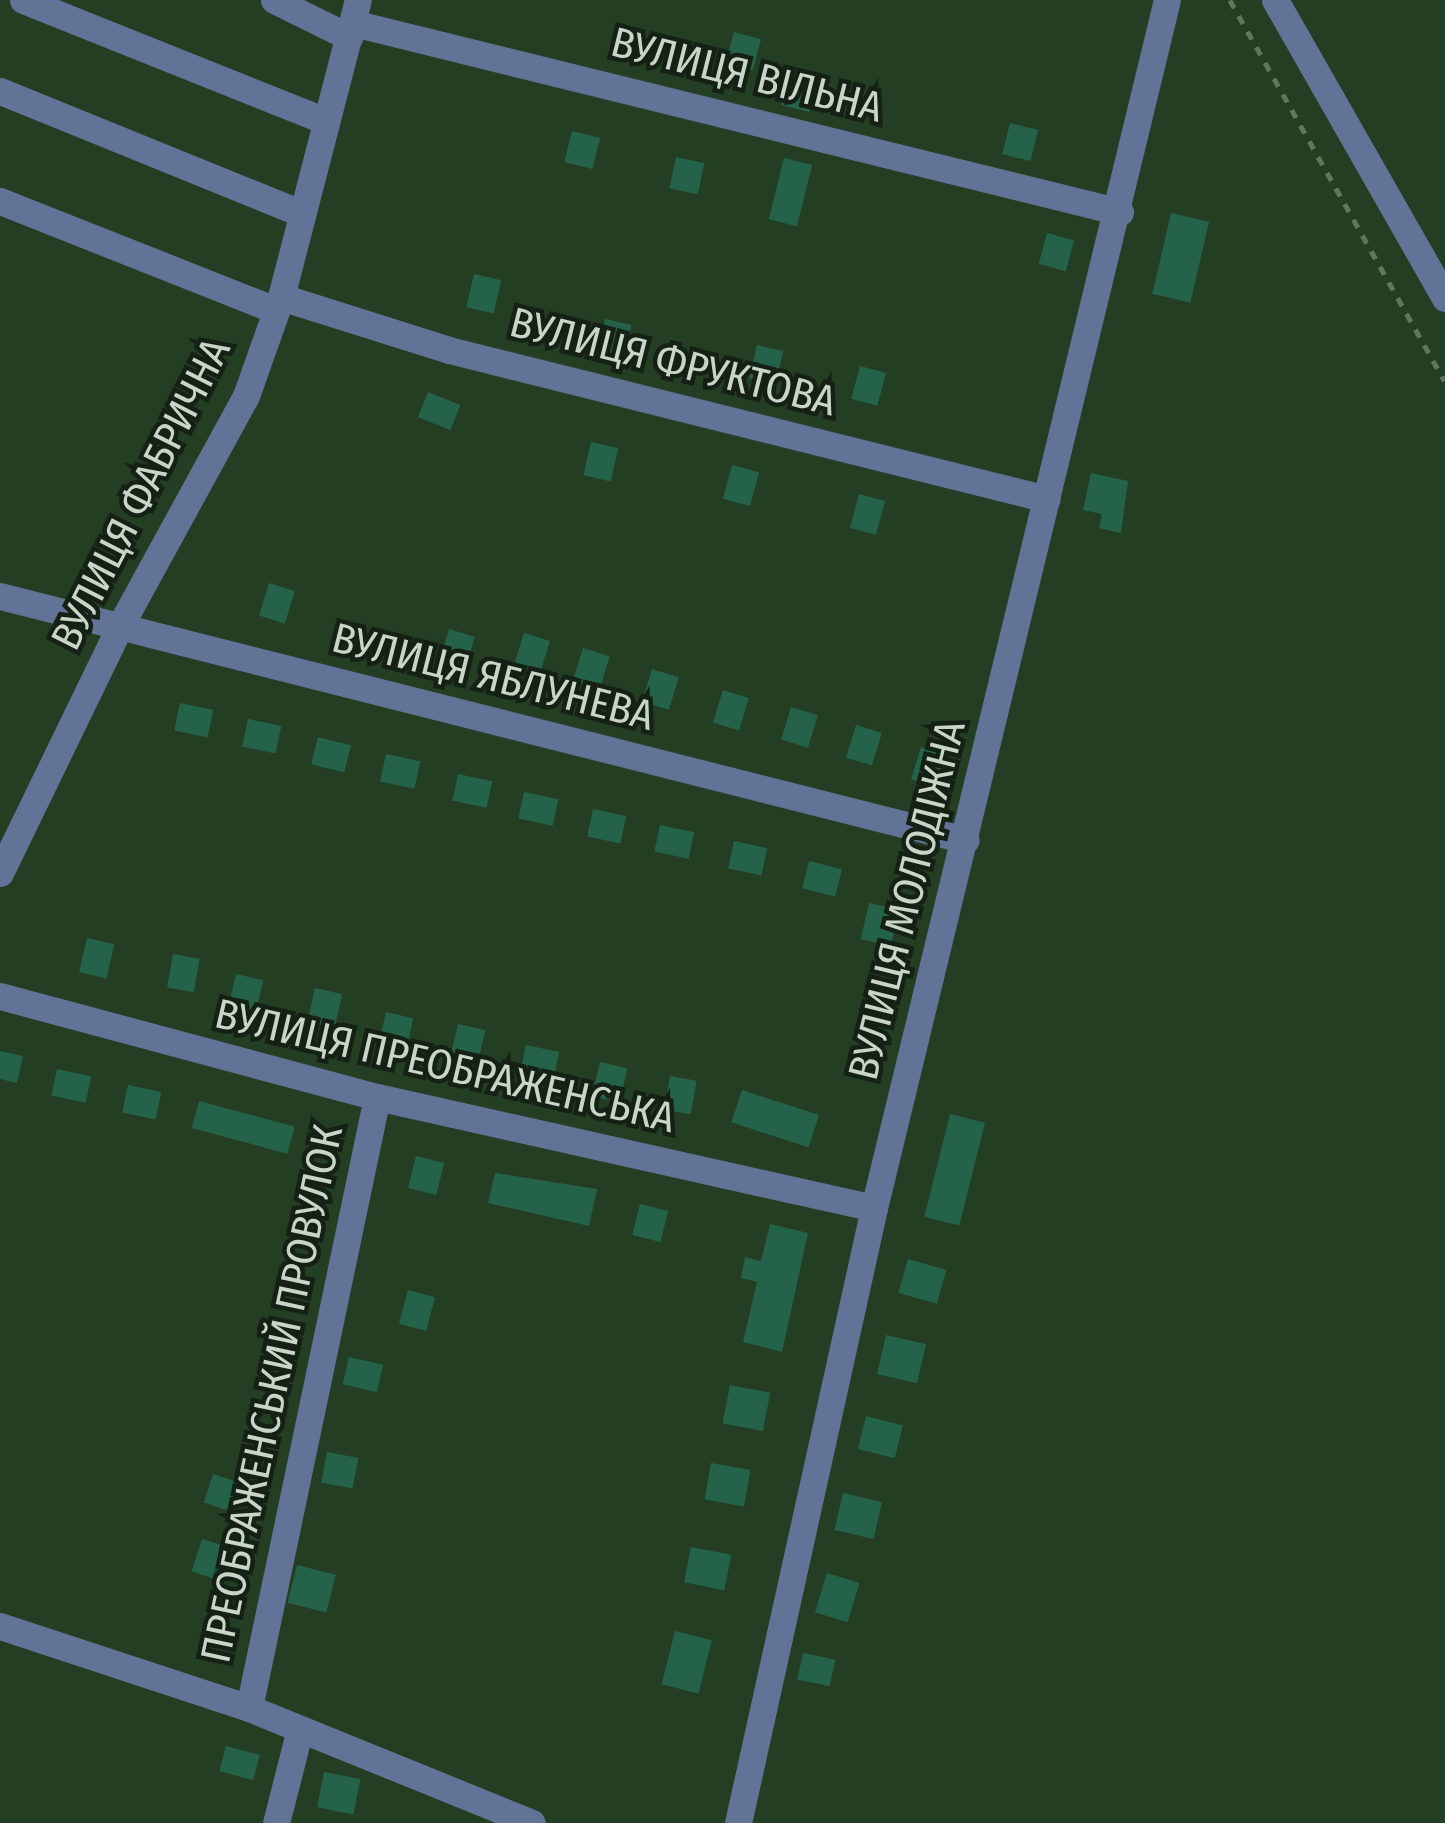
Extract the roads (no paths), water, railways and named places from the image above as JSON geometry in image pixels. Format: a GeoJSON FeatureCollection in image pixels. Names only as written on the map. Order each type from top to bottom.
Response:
{"type":"FeatureCollection","features":[{"type":"Feature","properties":{"kind":"street"},"geometry":{"type":"LineString","coordinates":[[22,0],[326,121]]}},
{"type":"Feature","properties":{"kind":"street","name":"ВУЛИЦЯ ВІЛЬНА"},"geometry":{"type":"LineString","coordinates":[[274,0],[1120,212]]}},
{"type":"Feature","properties":{"kind":"street","name":"ВУЛИЦЯ МОЛОДІЖНА"},"geometry":{"type":"LineString","coordinates":[[738,1823],[874,1208],[1120,212],[1167,0]]}},
{"type":"Feature","properties":{"kind":"street"},"geometry":{"type":"LineString","coordinates":[[1275,0],[1445,298]]}},
{"type":"Feature","properties":{"kind":"street","name":"ВУЛИЦЯ ФАБРИЧНА"},"geometry":{"type":"LineString","coordinates":[[0,873],[120,626],[246,396],[279,303],[353,20]]}},
{"type":"Feature","properties":{"kind":"street"},"geometry":{"type":"LineString","coordinates":[[0,91],[301,213]]}},
{"type":"Feature","properties":{"kind":"street","name":"ВУЛИЦЯ ФРУКТОВА"},"geometry":{"type":"LineString","coordinates":[[0,201],[279,303],[1047,500]]}},
{"type":"Feature","properties":{"kind":"street","name":"ВУЛИЦЯ ЯБЛУНЕВА"},"geometry":{"type":"LineString","coordinates":[[0,596],[966,840]]}},
{"type":"Feature","properties":{"kind":"street","name":"ВУЛИЦЯ ПРЕОБРАЖЕНСЬКА"},"geometry":{"type":"LineString","coordinates":[[0,996],[377,1097],[874,1208]]}},
{"type":"Feature","properties":{"kind":"street","name":"ПРЕОБРАЖЕНСЬКИЙ ПРОВУЛОК"},"geometry":{"type":"LineString","coordinates":[[249,1708],[377,1097]]}},
{"type":"Feature","properties":{"kind":"street"},"geometry":{"type":"LineString","coordinates":[[0,1626],[249,1708],[299,1733],[532,1823]]}},
{"type":"Feature","properties":{"kind":"street"},"geometry":{"type":"LineString","coordinates":[[276,1823],[299,1733]]}}]}
